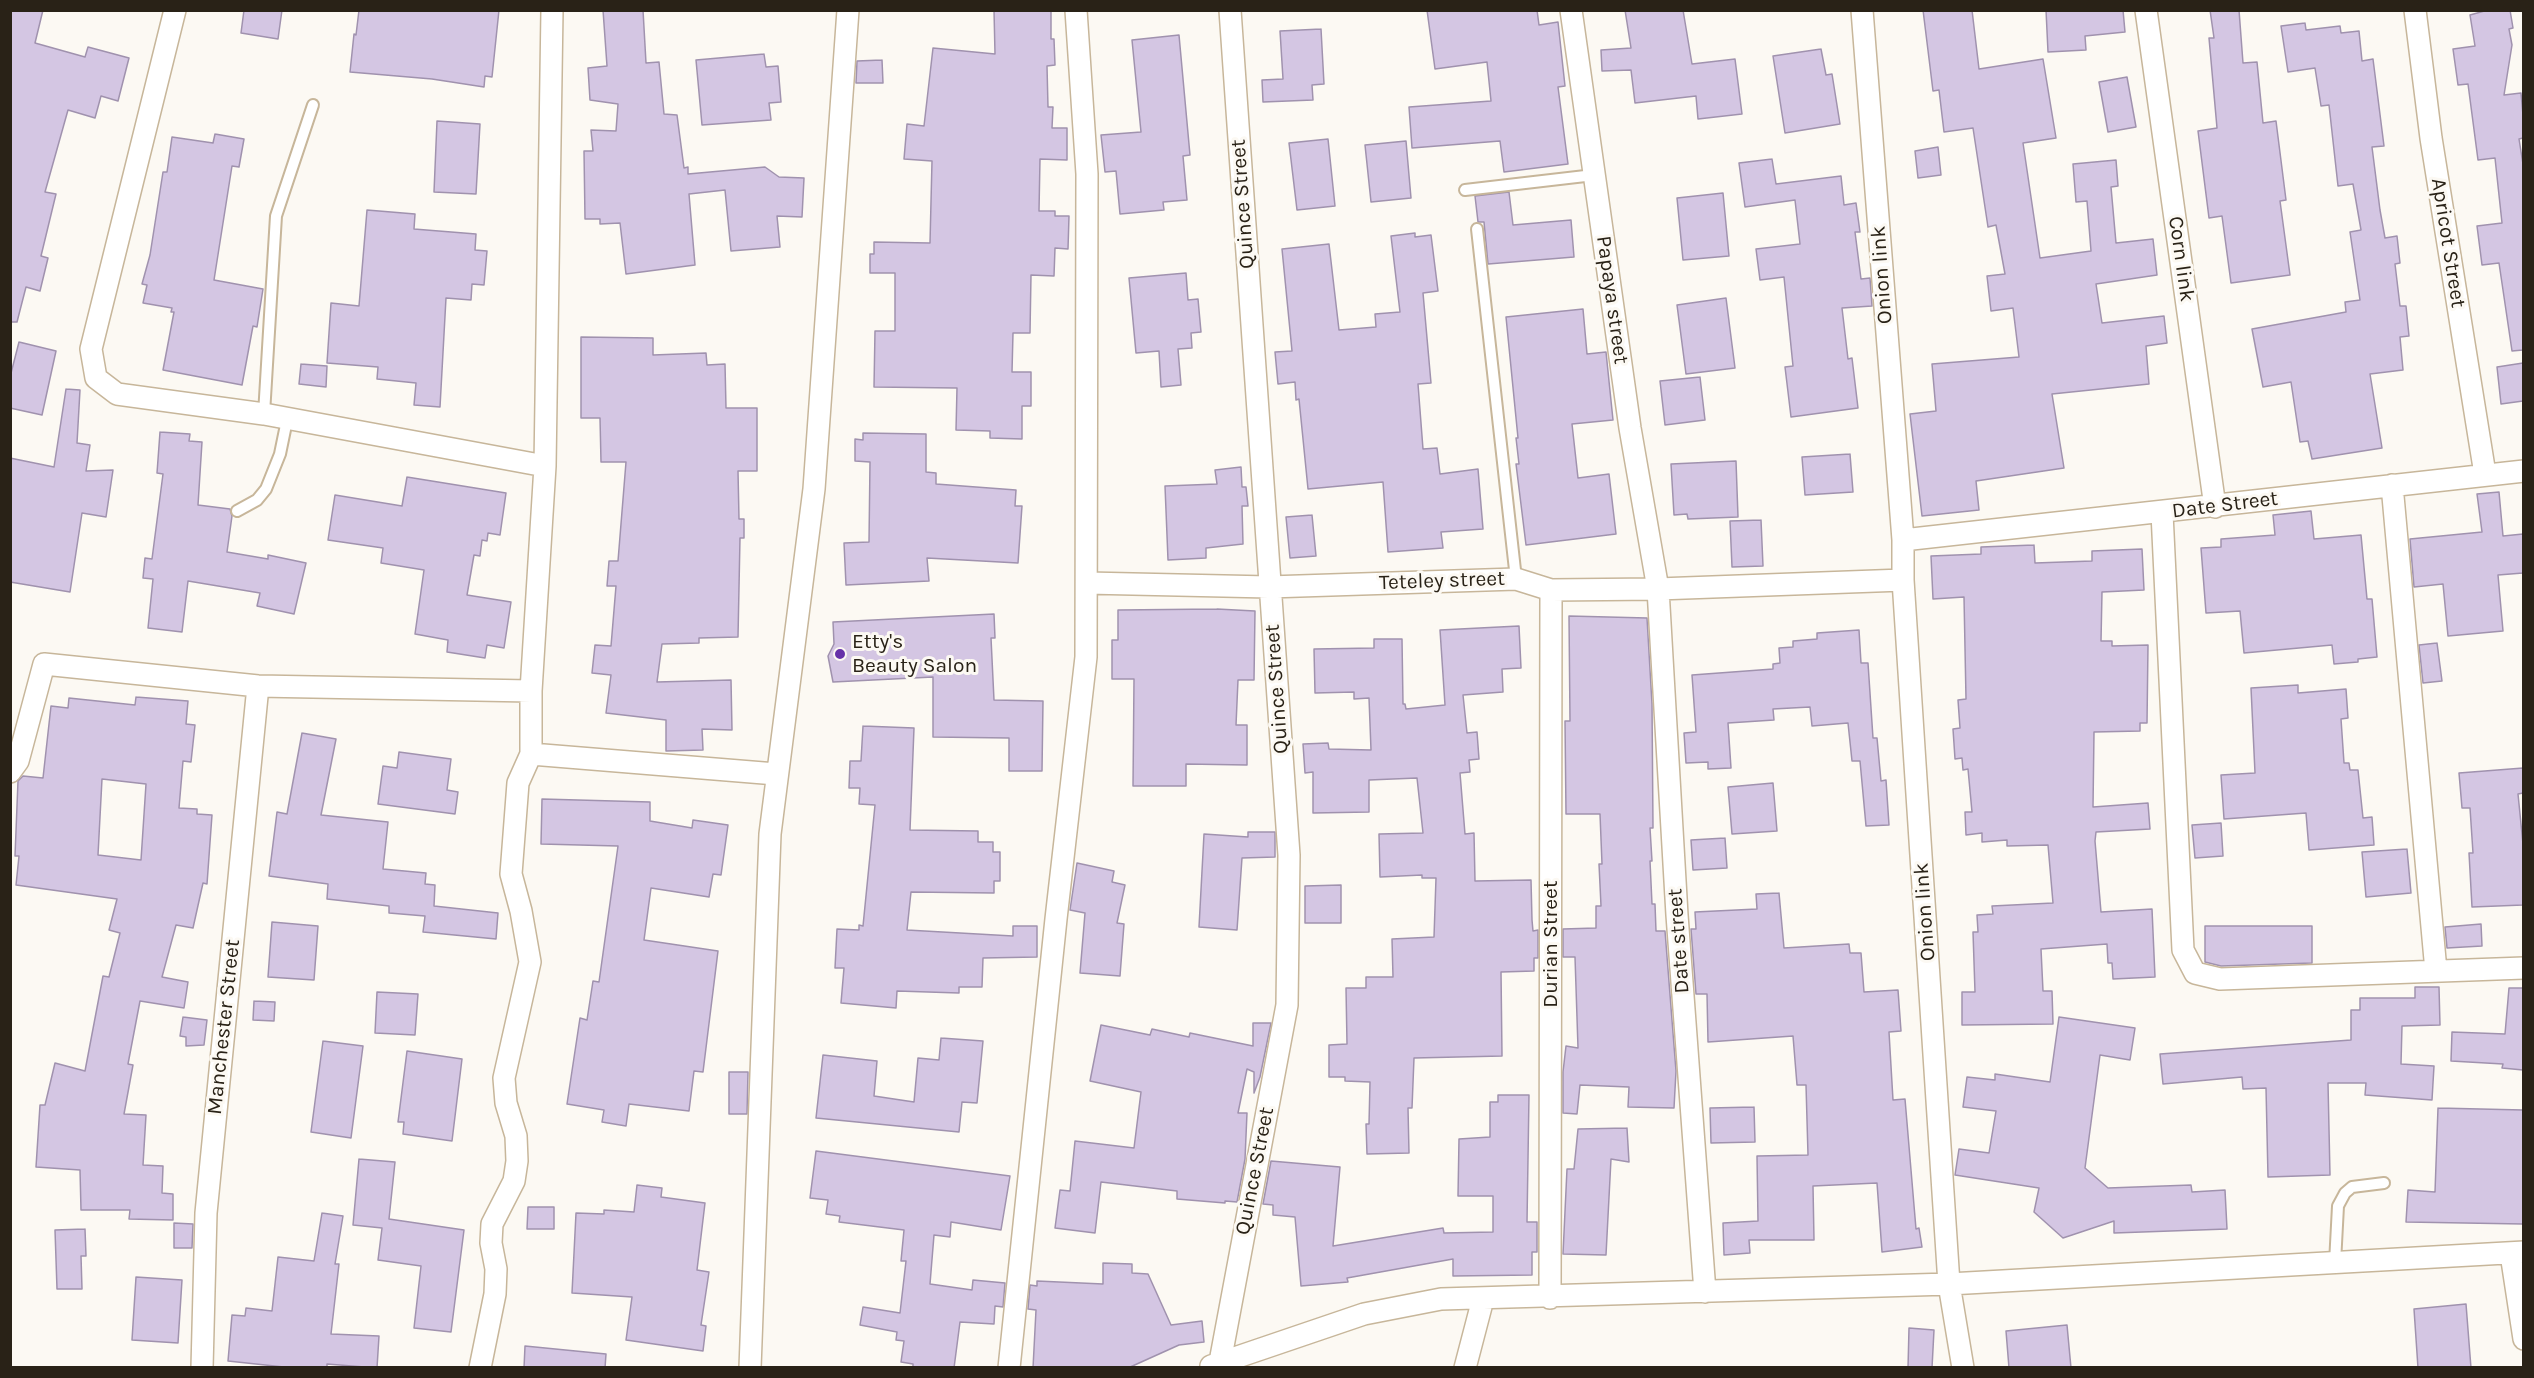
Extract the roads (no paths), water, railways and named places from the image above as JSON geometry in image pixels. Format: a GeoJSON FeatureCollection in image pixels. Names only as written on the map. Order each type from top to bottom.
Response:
{"type":"FeatureCollection","features":[{"type":"Feature","properties":{"kind":"street"},"geometry":{"type":"LineString","coordinates":[[175,10],[92,349],[96,378],[117,394],[264,414],[545,466]]}},
{"type":"Feature","properties":{"kind":"street"},"geometry":{"type":"LineString","coordinates":[[480,1368],[495,1294],[496,1269],[491,1243],[492,1224],[514,1181],[518,1161],[516,1136],[506,1103],[504,1078],[530,962],[522,911],[511,874],[518,783],[531,754],[531,691],[545,466],[552,10]]}},
{"type":"Feature","properties":{"kind":"street"},"geometry":{"type":"LineString","coordinates":[[750,1368],[770,834],[814,489],[848,10]]}},
{"type":"Feature","properties":{"kind":"street"},"geometry":{"type":"LineString","coordinates":[[1010,1368],[1052,954],[1086,657],[1087,174],[1076,10]]}},
{"type":"Feature","properties":{"kind":"street","name":"Quince Street"},"geometry":{"type":"LineString","coordinates":[[1214,1365],[1287,1005],[1289,855],[1230,10]]}},
{"type":"Feature","properties":{"kind":"street","name":"Papaya street"},"geometry":{"type":"LineString","coordinates":[[1571,10],[1630,428],[1658,589]]}},
{"type":"Feature","properties":{"kind":"street","name":"Onion link"},"geometry":{"type":"LineString","coordinates":[[1862,10],[1903,540],[1903,580],[1949,1284],[1963,1368]]}},
{"type":"Feature","properties":{"kind":"street","name":"Corn link"},"geometry":{"type":"LineString","coordinates":[[2146,10],[2215,507]]}},
{"type":"Feature","properties":{"kind":"street","name":"Apricot Street"},"geometry":{"type":"LineString","coordinates":[[2415,10],[2431,138],[2485,474]]}},
{"type":"Feature","properties":{"kind":"street","name":"Date Street"},"geometry":{"type":"LineString","coordinates":[[1903,540],[2162,513],[2523,471]]}},
{"type":"Feature","properties":{"kind":"street"},"geometry":{"type":"LineString","coordinates":[[2392,485],[2436,971]]}},
{"type":"Feature","properties":{"kind":"street"},"geometry":{"type":"LineString","coordinates":[[2162,513],[2183,950],[2195,973],[2220,979],[2523,968]]}},
{"type":"Feature","properties":{"kind":"street","name":"Teteley street"},"geometry":{"type":"LineString","coordinates":[[1087,583],[1269,587],[1516,579],[1551,590],[1658,589],[1903,580]]}},
{"type":"Feature","properties":{"kind":"street","name":"Date street"},"geometry":{"type":"LineString","coordinates":[[1658,589],[1677,915],[1705,1292]]}},
{"type":"Feature","properties":{"kind":"street","name":"Durian Street"},"geometry":{"type":"LineString","coordinates":[[1550,1298],[1551,590]]}},
{"type":"Feature","properties":{"kind":"street"},"geometry":{"type":"LineString","coordinates":[[10,772],[18,761],[44,664],[258,686],[531,691]]}},
{"type":"Feature","properties":{"kind":"street","name":"Manchester Street"},"geometry":{"type":"LineString","coordinates":[[201,1368],[206,1213],[258,686]]}},
{"type":"Feature","properties":{"kind":"street"},"geometry":{"type":"LineString","coordinates":[[531,754],[776,774]]}},
{"type":"Feature","properties":{"kind":"street"},"geometry":{"type":"LineString","coordinates":[[1214,1365],[1364,1314],[1440,1299],[1550,1298],[1949,1284],[2517,1253],[2523,1339]]}},
{"type":"Feature","properties":{"kind":"street"},"geometry":{"type":"LineString","coordinates":[[1465,1368],[1483,1299]]}},
{"type":"Feature","properties":{"kind":"lane"},"geometry":{"type":"LineString","coordinates":[[264,414],[276,216],[313,105]]}},
{"type":"Feature","properties":{"kind":"lane"},"geometry":{"type":"LineString","coordinates":[[1465,190],[1594,175]]}},
{"type":"Feature","properties":{"kind":"lane"},"geometry":{"type":"LineString","coordinates":[[1478,229],[1516,579]]}},
{"type":"Feature","properties":{"kind":"lane"},"geometry":{"type":"LineString","coordinates":[[237,511],[257,500],[266,489],[280,454],[287,420]]}},
{"type":"Feature","properties":{"kind":"lane"},"geometry":{"type":"LineString","coordinates":[[2335,1263],[2338,1206],[2345,1193],[2352,1187],[2384,1183]]}},
{"type":"Feature","properties":{"kind":"place","name":"Etty's Beauty Salon"},"geometry":{"type":"Point","coordinates":[840,654]}}]}
